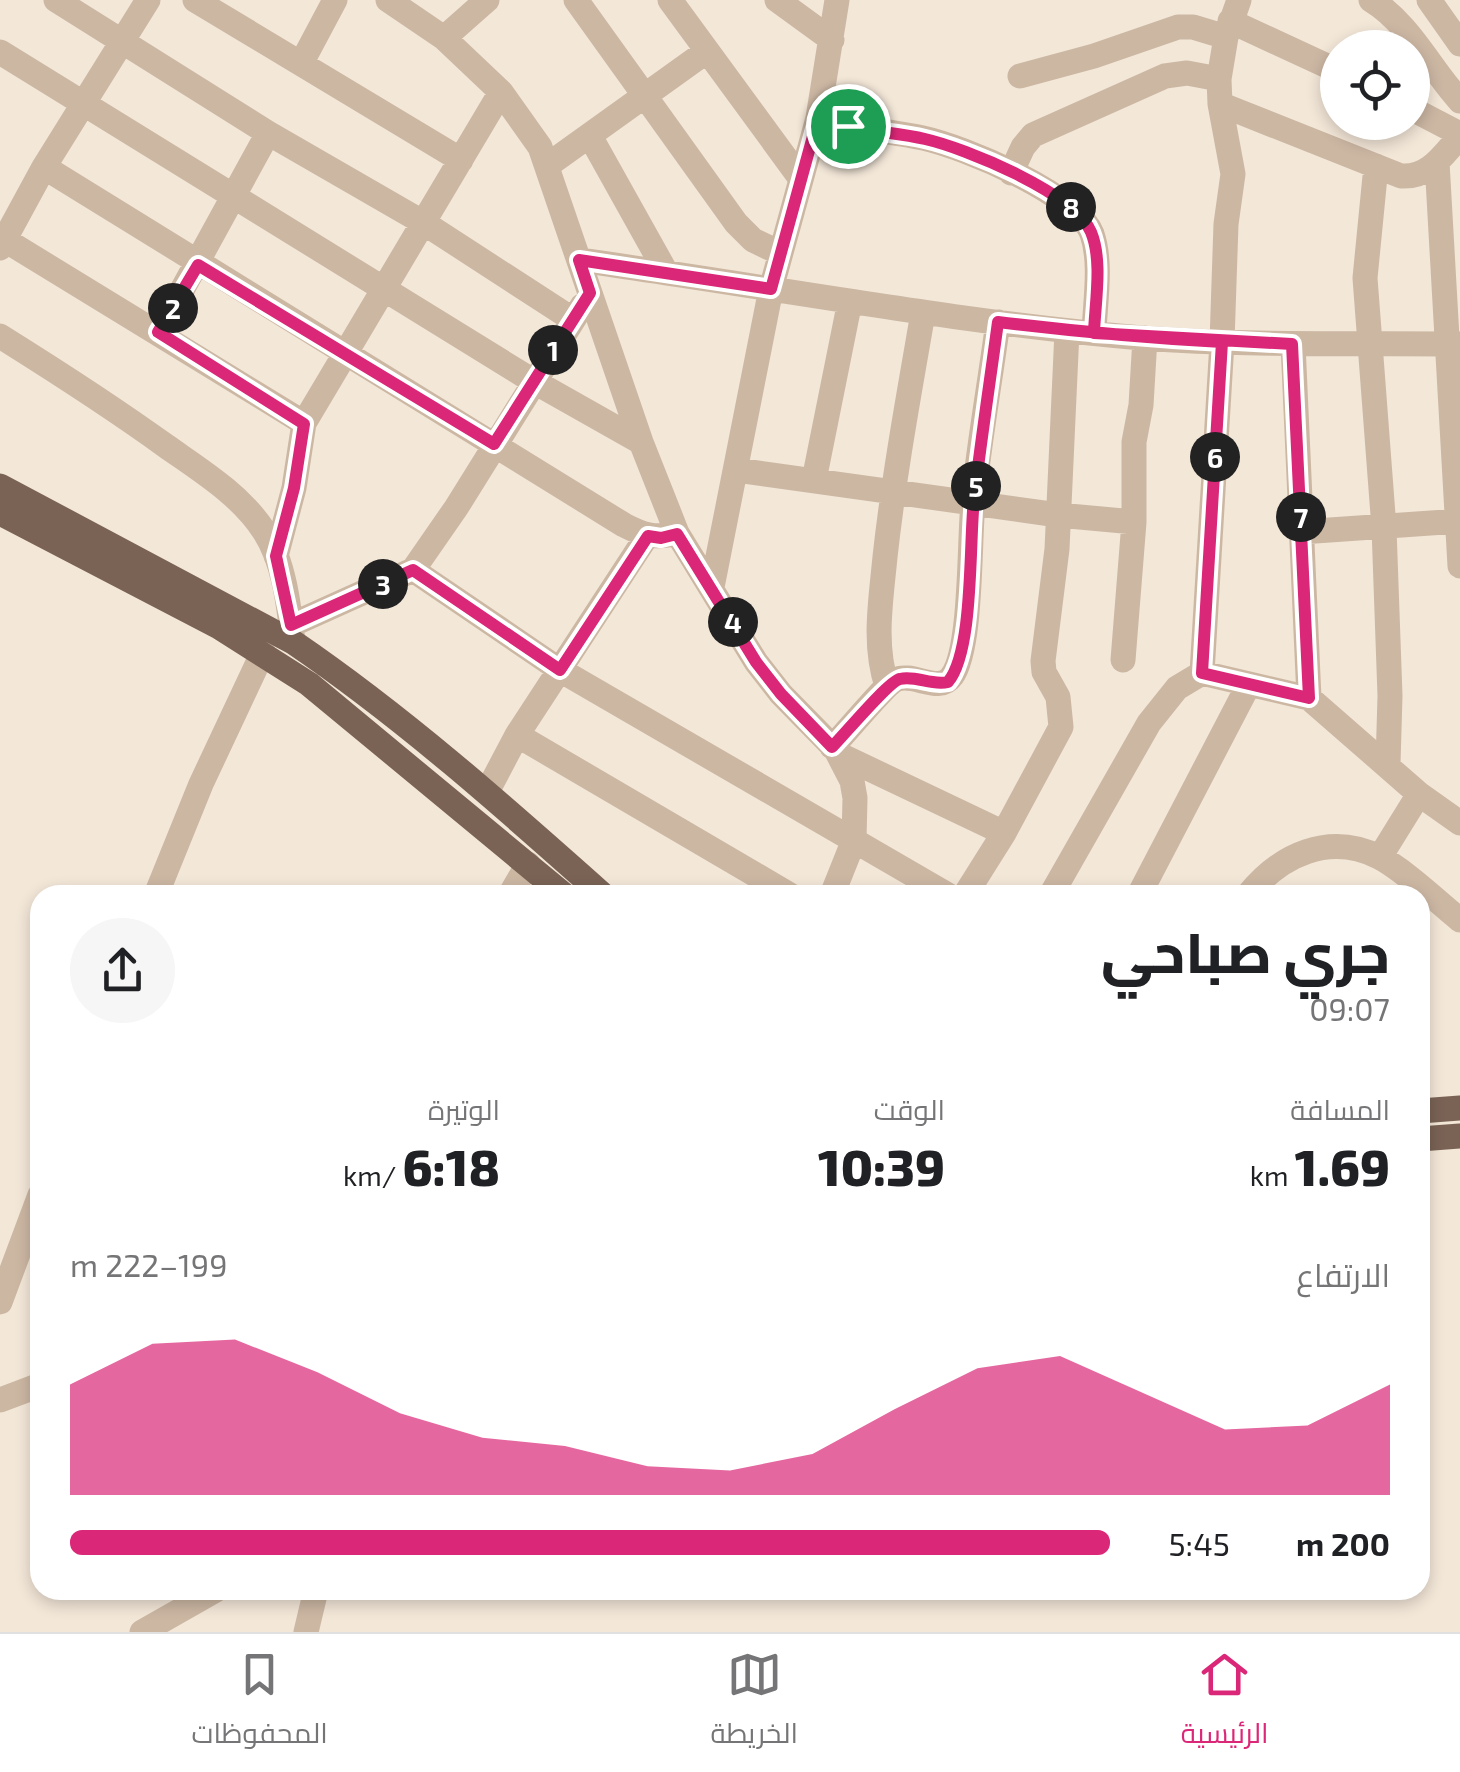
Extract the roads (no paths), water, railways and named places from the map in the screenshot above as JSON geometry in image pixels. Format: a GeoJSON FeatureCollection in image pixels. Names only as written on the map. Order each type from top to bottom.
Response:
{"type":"FeatureCollection","features":[{"type":"Feature","properties":{"kind":"main road"},"geometry":{"type":"LineString","coordinates":[[0,486],[292,633],[488,792],[592,885]]}},
{"type":"Feature","properties":{"kind":"main road"},"geometry":{"type":"LineString","coordinates":[[0,513],[263,652],[309,684],[552,885]]}},
{"type":"Feature","properties":{"kind":"main road"},"geometry":{"type":"LineString","coordinates":[[1430,1110],[1460,1108]]}},
{"type":"Feature","properties":{"kind":"main road"},"geometry":{"type":"LineString","coordinates":[[1430,1138],[1460,1136]]}},
{"type":"Feature","properties":{"kind":"street"},"geometry":{"type":"LineString","coordinates":[[56,0],[268,133],[424,223],[572,319]]}},
{"type":"Feature","properties":{"kind":"street"},"geometry":{"type":"LineString","coordinates":[[148,0],[44,167],[2,244],[158,332],[304,424]]}},
{"type":"Feature","properties":{"kind":"street"},"geometry":{"type":"LineString","coordinates":[[195,0],[462,160]]}},
{"type":"Feature","properties":{"kind":"street"},"geometry":{"type":"LineString","coordinates":[[302,62],[335,0]]}},
{"type":"Feature","properties":{"kind":"street"},"geometry":{"type":"LineString","coordinates":[[388,0],[444,38],[501,92],[527,126],[548,165],[677,534],[756,662],[835,751],[852,781],[854,840],[836,885]]}},
{"type":"Feature","properties":{"kind":"street"},"geometry":{"type":"LineString","coordinates":[[576,0],[736,222],[752,240],[780,254]]}},
{"type":"Feature","properties":{"kind":"street"},"geometry":{"type":"LineString","coordinates":[[670,0],[801,179]]}},
{"type":"Feature","properties":{"kind":"street"},"geometry":{"type":"LineString","coordinates":[[777,0],[832,40]]}},
{"type":"Feature","properties":{"kind":"street"},"geometry":{"type":"LineString","coordinates":[[712,587],[771,289],[818,118],[837,0]]}},
{"type":"Feature","properties":{"kind":"street"},"geometry":{"type":"LineString","coordinates":[[1370,0],[1404,28],[1460,101]]}},
{"type":"Feature","properties":{"kind":"street"},"geometry":{"type":"LineString","coordinates":[[1429,0],[1460,44]]}},
{"type":"Feature","properties":{"kind":"street"},"geometry":{"type":"LineString","coordinates":[[444,38],[475,4]]}},
{"type":"Feature","properties":{"kind":"street"},"geometry":{"type":"LineString","coordinates":[[1020,76],[1178,27],[1232,19],[1320,62]]}},
{"type":"Feature","properties":{"kind":"street"},"geometry":{"type":"LineString","coordinates":[[1202,673],[1226,224],[1233,174],[1219,91],[1232,19]]}},
{"type":"Feature","properties":{"kind":"street"},"geometry":{"type":"LineString","coordinates":[[548,165],[648,97],[707,51]]}},
{"type":"Feature","properties":{"kind":"street"},"geometry":{"type":"LineString","coordinates":[[0,52],[534,381],[642,442]]}},
{"type":"Feature","properties":{"kind":"street"},"geometry":{"type":"LineString","coordinates":[[1011,173],[1022,146],[1033,135],[1176,74],[1376,166],[1412,176],[1429,170],[1460,135],[1430,119]]}},
{"type":"Feature","properties":{"kind":"street"},"geometry":{"type":"LineString","coordinates":[[276,556],[294,488],[304,424],[501,92]]}},
{"type":"Feature","properties":{"kind":"street"},"geometry":{"type":"LineString","coordinates":[[818,118],[940,143],[1060,198],[1091,231],[1096,252],[1094,333]]}},
{"type":"Feature","properties":{"kind":"street"},"geometry":{"type":"LineString","coordinates":[[158,332],[268,133]]}},
{"type":"Feature","properties":{"kind":"street"},"geometry":{"type":"LineString","coordinates":[[590,136],[666,272]]}},
{"type":"Feature","properties":{"kind":"street"},"geometry":{"type":"LineString","coordinates":[[1437,162],[1455,344],[1460,566]]}},
{"type":"Feature","properties":{"kind":"street"},"geometry":{"type":"LineString","coordinates":[[1376,166],[1365,278],[1384,528],[1390,696],[1388,764]]}},
{"type":"Feature","properties":{"kind":"street"},"geometry":{"type":"LineString","coordinates":[[44,167],[624,525],[648,536],[677,534]]}},
{"type":"Feature","properties":{"kind":"street"},"geometry":{"type":"LineString","coordinates":[[579,260],[1067,331],[1222,342],[1455,344]]}},
{"type":"Feature","properties":{"kind":"street"},"geometry":{"type":"LineString","coordinates":[[0,336],[102,400],[212,479],[250,513],[276,556],[292,633],[413,570],[590,293]]}},
{"type":"Feature","properties":{"kind":"street"},"geometry":{"type":"LineString","coordinates":[[814,480],[850,302]]}},
{"type":"Feature","properties":{"kind":"street"},"geometry":{"type":"LineString","coordinates":[[887,686],[878,650],[892,490],[923,312]]}},
{"type":"Feature","properties":{"kind":"street"},"geometry":{"type":"LineString","coordinates":[[835,751],[887,686],[902,678],[941,684],[948,682],[957,667],[998,322]]}},
{"type":"Feature","properties":{"kind":"street"},"geometry":{"type":"LineString","coordinates":[[970,885],[1004,833],[1061,727],[1058,697],[1044,672],[1043,661],[1054,574],[1067,331]]}},
{"type":"Feature","properties":{"kind":"street"},"geometry":{"type":"LineString","coordinates":[[1123,660],[1134,522],[1134,442],[1141,406],[1145,338]]}},
{"type":"Feature","properties":{"kind":"street"},"geometry":{"type":"LineString","coordinates":[[1292,344],[1309,698]]}},
{"type":"Feature","properties":{"kind":"street"},"geometry":{"type":"LineString","coordinates":[[737,470],[1058,516],[1134,522]]}},
{"type":"Feature","properties":{"kind":"street"},"geometry":{"type":"LineString","coordinates":[[1301,532],[1459,521]]}},
{"type":"Feature","properties":{"kind":"street"},"geometry":{"type":"LineString","coordinates":[[488,792],[517,735],[648,536]]}},
{"type":"Feature","properties":{"kind":"street"},"geometry":{"type":"LineString","coordinates":[[413,570],[560,670],[931,885]]}},
{"type":"Feature","properties":{"kind":"street"},"geometry":{"type":"LineString","coordinates":[[160,885],[201,784],[263,652]]}},
{"type":"Feature","properties":{"kind":"street"},"geometry":{"type":"LineString","coordinates":[[1057,885],[1149,722],[1176,688],[1202,673],[1309,698],[1420,794],[1460,823]]}},
{"type":"Feature","properties":{"kind":"street"},"geometry":{"type":"LineString","coordinates":[[1144,885],[1249,684]]}},
{"type":"Feature","properties":{"kind":"street"},"geometry":{"type":"LineString","coordinates":[[517,735],[773,885]]}},
{"type":"Feature","properties":{"kind":"street"},"geometry":{"type":"LineString","coordinates":[[835,751],[1004,833]]}},
{"type":"Feature","properties":{"kind":"street"},"geometry":{"type":"LineString","coordinates":[[1380,857],[1420,794]]}},
{"type":"Feature","properties":{"kind":"street"},"geometry":{"type":"LineString","coordinates":[[1256,885],[1296,854],[1324,846],[1380,857],[1416,885]]}},
{"type":"Feature","properties":{"kind":"street"},"geometry":{"type":"LineString","coordinates":[[516,885],[528,864]]}},
{"type":"Feature","properties":{"kind":"street"},"geometry":{"type":"LineString","coordinates":[[1430,896],[1460,920]]}},
{"type":"Feature","properties":{"kind":"street"},"geometry":{"type":"LineString","coordinates":[[0,1302],[30,1218]]}},
{"type":"Feature","properties":{"kind":"street"},"geometry":{"type":"LineString","coordinates":[[0,1400],[30,1389]]}},
{"type":"Feature","properties":{"kind":"street"},"geometry":{"type":"LineString","coordinates":[[142,1632],[198,1600]]}},
{"type":"Feature","properties":{"kind":"street"},"geometry":{"type":"LineString","coordinates":[[306,1632],[314,1600]]}}]}
